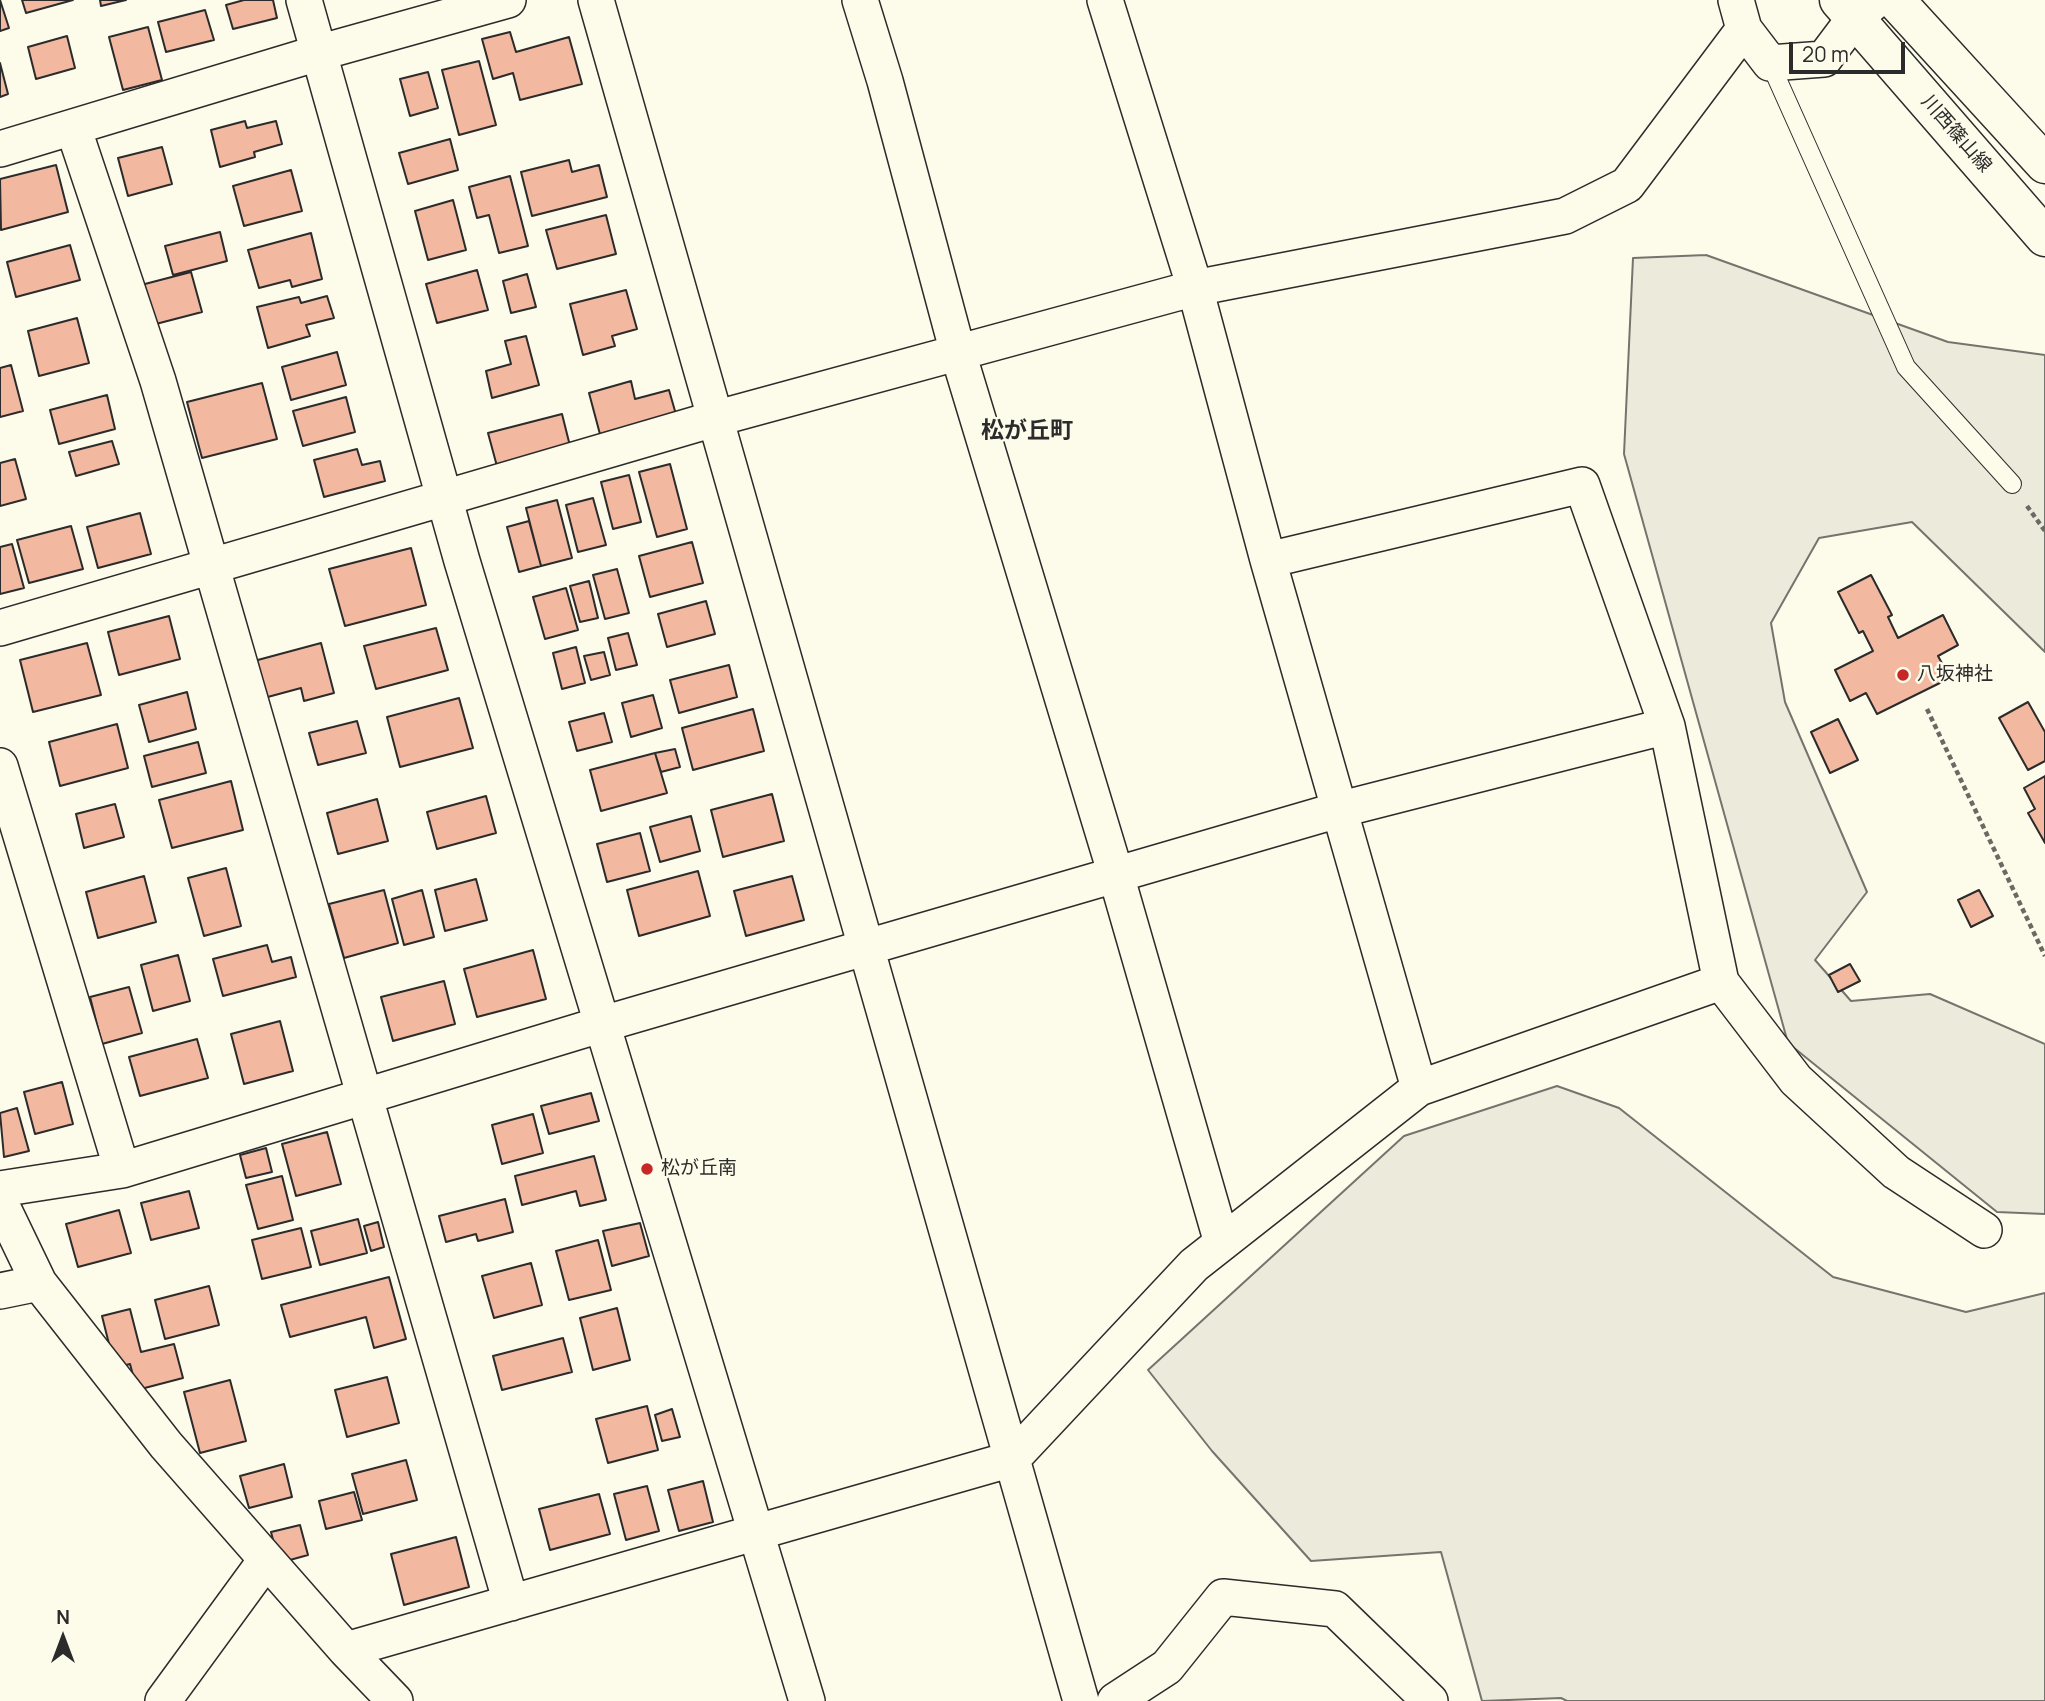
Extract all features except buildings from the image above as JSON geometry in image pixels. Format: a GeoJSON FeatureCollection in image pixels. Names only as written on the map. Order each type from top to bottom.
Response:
{"type":"FeatureCollection","features":[{"type":"Feature","properties":{"kind":"main road"},"geometry":{"type":"LineString","coordinates":[[1895,0],[2045,164]]}},
{"type":"Feature","properties":{"kind":"main road","name":"川西篠山線"},"geometry":{"type":"LineString","coordinates":[[1856,6],[2045,237]]}},
{"type":"Feature","properties":{"kind":"street"},"geometry":{"type":"LineString","coordinates":[[304,0],[444,496],[807,1701]]}},
{"type":"Feature","properties":{"kind":"street"},"geometry":{"type":"LineString","coordinates":[[0,149],[318,53],[508,0]]}},
{"type":"Feature","properties":{"kind":"street"},"geometry":{"type":"LineString","coordinates":[[596,0],[1081,1701]]}},
{"type":"Feature","properties":{"kind":"street"},"geometry":{"type":"LineString","coordinates":[[860,0],[885,81],[958,353],[1116,875],[1222,1243]]}},
{"type":"Feature","properties":{"kind":"street"},"geometry":{"type":"LineString","coordinates":[[1105,0],[1195,288],[1268,560],[1419,1088]]}},
{"type":"Feature","properties":{"kind":"street"},"geometry":{"type":"LineString","coordinates":[[0,628],[714,419],[1195,288],[1565,216],[1627,185],[1740,15],[1770,63],[1824,59],[1856,6]]}},
{"type":"Feature","properties":{"kind":"street"},"geometry":{"type":"LineString","coordinates":[[73,127],[158,382],[511,1603]]}},
{"type":"Feature","properties":{"kind":"street"},"geometry":{"type":"LineString","coordinates":[[1268,560],[1582,485],[1667,726],[1721,982],[1796,1080],[1896,1172],[1984,1230]]}},
{"type":"Feature","properties":{"kind":"street"},"geometry":{"type":"LineString","coordinates":[[0,1189],[122,1170],[603,1024],[1338,810],[1667,726]]}},
{"type":"Feature","properties":{"kind":"street"},"geometry":{"type":"LineString","coordinates":[[0,766],[122,1170]]}},
{"type":"Feature","properties":{"kind":"street"},"geometry":{"type":"LineString","coordinates":[[346,1650],[1012,1459],[1194,1265],[1419,1088],[1721,982]]}},
{"type":"Feature","properties":{"kind":"street"},"geometry":{"type":"LineString","coordinates":[[0,1202],[39,1283],[166,1445],[346,1650],[395,1701]]}},
{"type":"Feature","properties":{"kind":"street"},"geometry":{"type":"LineString","coordinates":[[0,1291],[39,1283]]}},
{"type":"Feature","properties":{"kind":"street"},"geometry":{"type":"LineString","coordinates":[[163,1701],[266,1560]]}},
{"type":"Feature","properties":{"kind":"street"},"geometry":{"type":"LineString","coordinates":[[1115,1701],[1167,1667],[1223,1597],[1335,1609],[1430,1701]]}},
{"type":"Feature","properties":{"kind":"lane"},"geometry":{"type":"LineString","coordinates":[[1770,63],[1906,367],[2012,484]]}},
{"type":"Feature","properties":{"kind":"path"},"geometry":{"type":"LineString","coordinates":[[1927,709],[2045,956]]}},
{"type":"Feature","properties":{"kind":"shaded area"},"geometry":{"type":"Polygon","coordinates":[[[1706,255],[1948,342],[2045,355],[2045,652],[1912,522],[1819,538],[1771,623],[1785,702],[1867,892],[1815,960],[1851,1001],[1930,994],[2045,1044],[2045,1214],[1997,1212],[1788,1043],[1624,454],[1633,258],[1706,255]]]}},
{"type":"Feature","properties":{"kind":"shaded area"},"geometry":{"type":"Polygon","coordinates":[[[1557,1086],[1619,1108],[1833,1277],[1966,1312],[2045,1293],[2045,1701],[1567,1701],[1561,1698],[1482,1701],[1441,1552],[1311,1561],[1212,1451],[1148,1370],[1404,1136],[1557,1086]]]}},
{"type":"Feature","properties":{"kind":"place","name":"八坂神社"},"geometry":{"type":"Point","coordinates":[1903,675]}},
{"type":"Feature","properties":{"kind":"place","name":"松が丘南"},"geometry":{"type":"Point","coordinates":[647,1169]}},
{"type":"Feature","properties":{"kind":"district","name":"松が丘町"},"geometry":{"type":"Point","coordinates":[1027,432]}}]}
